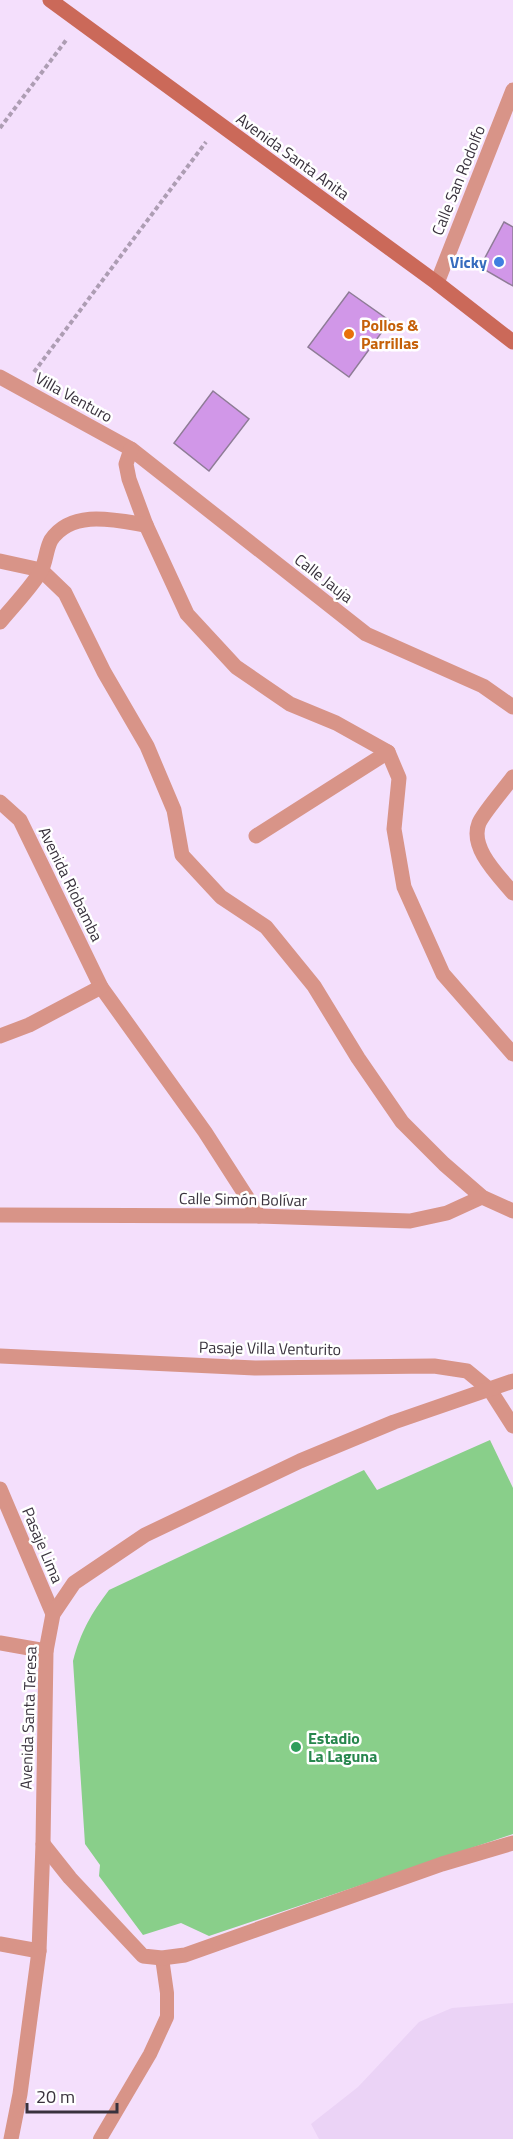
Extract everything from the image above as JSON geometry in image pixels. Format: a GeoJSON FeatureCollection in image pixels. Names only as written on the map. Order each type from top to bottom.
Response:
{"type":"FeatureCollection","features":[{"type":"Feature","properties":{"kind":"main road","name":"Avenida Santa Anita"},"geometry":{"type":"LineString","coordinates":[[50,0],[437,283],[513,342]]}},
{"type":"Feature","properties":{"kind":"street","name":"Calle San Rodolfo"},"geometry":{"type":"LineString","coordinates":[[437,283],[513,90]]}},
{"type":"Feature","properties":{"kind":"street","name":"Villa Venturo"},"geometry":{"type":"LineString","coordinates":[[0,377],[131,449]]}},
{"type":"Feature","properties":{"kind":"street"},"geometry":{"type":"LineString","coordinates":[[131,449],[126,464],[129,479],[146,525],[187,614],[236,667],[290,704],[336,723],[388,752],[399,778],[394,829],[404,887],[443,974],[513,1054]]}},
{"type":"Feature","properties":{"kind":"street","name":"Calle Jauja"},"geometry":{"type":"LineString","coordinates":[[131,449],[366,634],[483,686],[513,706]]}},
{"type":"Feature","properties":{"kind":"street"},"geometry":{"type":"LineString","coordinates":[[0,622],[41,570],[51,541],[67,524],[89,519],[146,525]]}},
{"type":"Feature","properties":{"kind":"street"},"geometry":{"type":"LineString","coordinates":[[0,561],[41,570],[65,593],[104,672],[147,746],[174,810],[182,855],[221,897],[266,927],[314,986],[358,1058],[402,1122],[444,1164],[482,1197],[513,1210]]}},
{"type":"Feature","properties":{"kind":"street"},"geometry":{"type":"LineString","coordinates":[[256,836],[388,752]]}},
{"type":"Feature","properties":{"kind":"street"},"geometry":{"type":"LineString","coordinates":[[513,777],[478,824],[483,857],[513,893]]}},
{"type":"Feature","properties":{"kind":"street","name":"Avenida Riobamba"},"geometry":{"type":"LineString","coordinates":[[0,802],[20,820],[101,987],[205,1132],[259,1216]]}},
{"type":"Feature","properties":{"kind":"street"},"geometry":{"type":"LineString","coordinates":[[0,1036],[29,1025],[101,987]]}},
{"type":"Feature","properties":{"kind":"street","name":"Calle Simón Bolívar"},"geometry":{"type":"LineString","coordinates":[[0,1215],[259,1216],[410,1221],[447,1213],[482,1197]]}},
{"type":"Feature","properties":{"kind":"street","name":"Pasaje Villa Venturito"},"geometry":{"type":"LineString","coordinates":[[0,1356],[255,1368],[434,1366],[467,1371],[490,1390],[513,1426]]}},
{"type":"Feature","properties":{"kind":"street","name":"Avenida Santa Teresa"},"geometry":{"type":"LineString","coordinates":[[11,2139],[20,2094],[39,1951],[46,1652],[53,1614],[74,1583],[145,1535],[300,1461],[394,1422],[513,1381]]}},
{"type":"Feature","properties":{"kind":"street","name":"Pasaje Lima"},"geometry":{"type":"LineString","coordinates":[[0,1489],[53,1614]]}},
{"type":"Feature","properties":{"kind":"street"},"geometry":{"type":"LineString","coordinates":[[0,1643],[46,1652]]}},
{"type":"Feature","properties":{"kind":"street"},"geometry":{"type":"LineString","coordinates":[[43,1844],[70,1878],[143,1956],[162,1958],[185,1955],[442,1864],[513,1843]]}},
{"type":"Feature","properties":{"kind":"street"},"geometry":{"type":"LineString","coordinates":[[0,1944],[39,1951]]}},
{"type":"Feature","properties":{"kind":"lane"},"geometry":{"type":"LineString","coordinates":[[100,2139],[150,2054],[167,2017],[167,1993],[162,1958]]}},
{"type":"Feature","properties":{"kind":"path"},"geometry":{"type":"LineString","coordinates":[[0,128],[80,22]]}},
{"type":"Feature","properties":{"kind":"path"},"geometry":{"type":"LineString","coordinates":[[21,389],[219,124]]}},
{"type":"Feature","properties":{"kind":"shaded area"},"geometry":{"type":"Polygon","coordinates":[[[513,2003],[513,2139],[319,2139],[311,2124],[358,2087],[419,2022],[452,2008],[513,2003]]]}},
{"type":"Feature","properties":{"kind":"green space","name":"Estadio La Laguna"},"geometry":{"type":"Polygon","coordinates":[[[490,1440],[513,1488],[513,1834],[209,1936],[181,1923],[143,1935],[99,1876],[100,1865],[85,1844],[73,1661],[83,1632],[109,1590],[364,1470],[377,1490],[490,1440]]]}},
{"type":"Feature","properties":{"kind":"building"},"geometry":{"type":"Polygon","coordinates":[[[504,222],[513,227],[513,286],[480,267],[504,222]]]}},
{"type":"Feature","properties":{"kind":"building","name":"Pollos & Parrillas"},"geometry":{"type":"Polygon","coordinates":[[[349,292],[390,321],[349,377],[308,347],[349,292]]]}},
{"type":"Feature","properties":{"kind":"building"},"geometry":{"type":"Polygon","coordinates":[[[213,391],[249,419],[209,471],[174,443],[213,391]]]}},
{"type":"Feature","properties":{"kind":"place","name":"Vicky"},"geometry":{"type":"Point","coordinates":[499,262]}},
{"type":"Feature","properties":{"kind":"place","name":"Pollos & Parrillas"},"geometry":{"type":"Point","coordinates":[349,334]}},
{"type":"Feature","properties":{"kind":"place","name":"Estadio La Laguna"},"geometry":{"type":"Point","coordinates":[296,1747]}}]}
